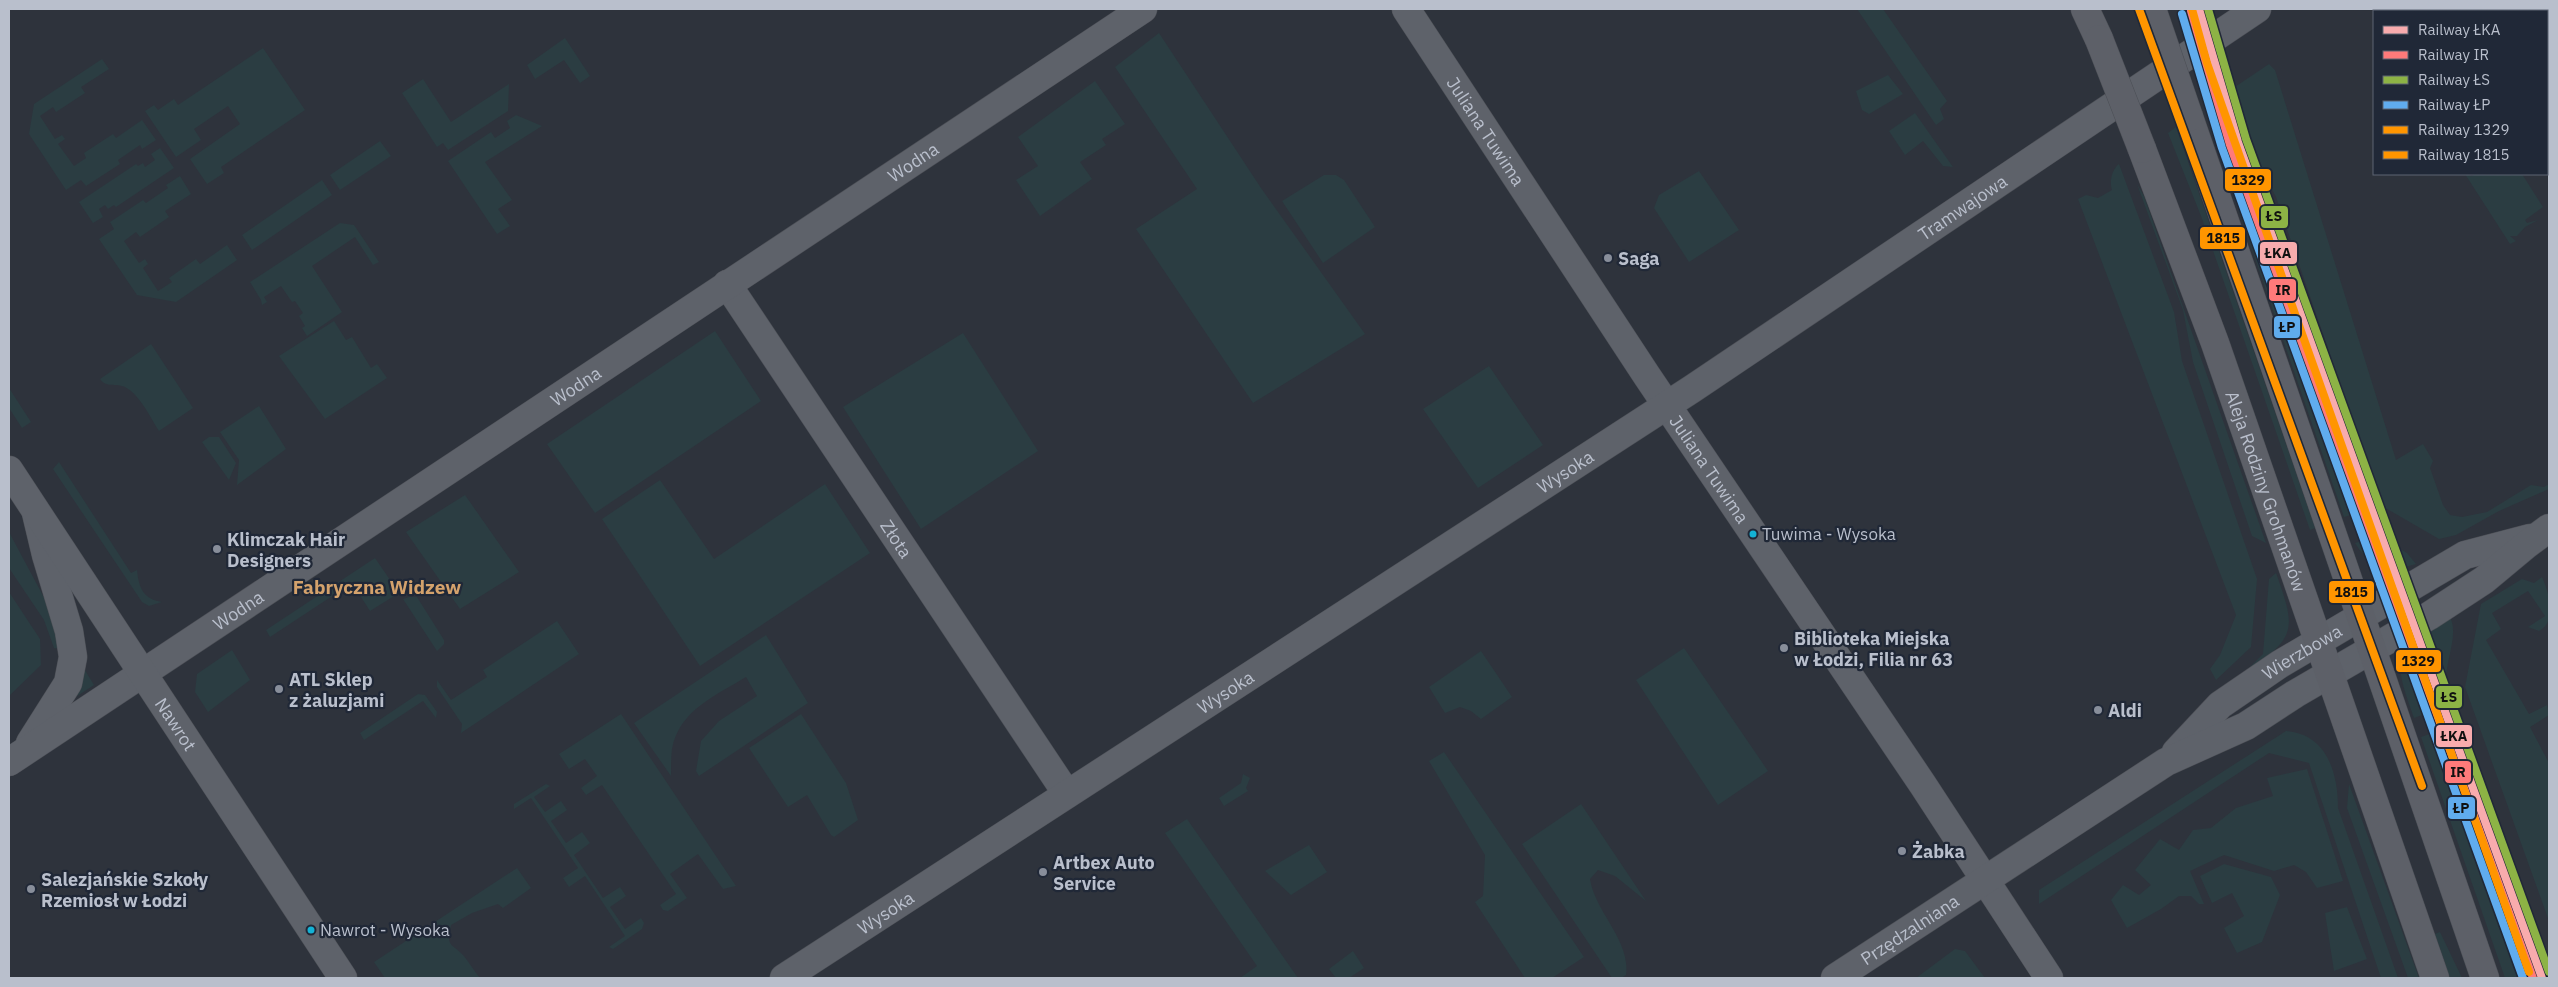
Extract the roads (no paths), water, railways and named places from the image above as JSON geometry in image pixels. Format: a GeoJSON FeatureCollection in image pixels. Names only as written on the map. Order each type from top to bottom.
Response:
{"type":"FeatureCollection","features":[{"type":"Feature","properties":{"kind":"main road","name":"Aleja Rodziny Grohmanów"},"geometry":{"type":"LineString","coordinates":[[2084,9],[2099,39],[2142,148],[2215,343],[2328,675],[2435,978]]}},
{"type":"Feature","properties":{"kind":"main road"},"geometry":{"type":"LineString","coordinates":[[2152,9],[2485,978]]}},
{"type":"Feature","properties":{"kind":"street","name":"Wodna"},"geometry":{"type":"LineString","coordinates":[[16,757],[1143,9]]}},
{"type":"Feature","properties":{"kind":"street","name":"Juliana Tuwima"},"geometry":{"type":"LineString","coordinates":[[1406,9],[1666,405],[1923,785],[2049,978]]}},
{"type":"Feature","properties":{"kind":"street","name":"Tramwajowa"},"geometry":{"type":"LineString","coordinates":[[1666,405],[2257,9]]}},
{"type":"Feature","properties":{"kind":"street","name":"Złota"},"geometry":{"type":"LineString","coordinates":[[727,284],[1067,794]]}},
{"type":"Feature","properties":{"kind":"street","name":"Wysoka"},"geometry":{"type":"LineString","coordinates":[[784,978],[1666,405]]}},
{"type":"Feature","properties":{"kind":"street","name":"Nawrot"},"geometry":{"type":"LineString","coordinates":[[9,470],[343,978]]}},
{"type":"Feature","properties":{"kind":"street"},"geometry":{"type":"LineString","coordinates":[[16,757],[68,683],[73,657],[69,631],[50,571],[36,511]]}},
{"type":"Feature","properties":{"kind":"street","name":"Wierzbowa"},"geometry":{"type":"LineString","coordinates":[[2166,762],[2220,705],[2235,693],[2317,642],[2465,555],[2523,541],[2545,531]]}},
{"type":"Feature","properties":{"kind":"street","name":"Wierzbowa"},"geometry":{"type":"LineString","coordinates":[[1984,880],[2166,762],[2246,726],[2484,580],[2545,531]]}},
{"type":"Feature","properties":{"kind":"street","name":"Przędzalniana"},"geometry":{"type":"LineString","coordinates":[[1835,978],[1984,880]]}},
{"type":"Feature","properties":{"kind":"rail line","name":"1815"},"geometry":{"type":"LineString","coordinates":[[2139,9],[2422,786]]}},
{"type":"Feature","properties":{"kind":"rail line","name":"1329"},"geometry":{"type":"LineString","coordinates":[[2192,9],[2207,63],[2529,972]]}},
{"type":"Feature","properties":{"kind":"rail line","name":"ŁKA"},"geometry":{"type":"LineString","coordinates":[[2199,9],[2238,142],[2542,978]]}},
{"type":"Feature","properties":{"kind":"rail line","name":"ŁS"},"geometry":{"type":"LineString","coordinates":[[2208,9],[2246,139],[2549,972]]}},
{"type":"Feature","properties":{"kind":"rail line","name":"IR"},"geometry":{"type":"LineString","coordinates":[[2191,11],[2230,145],[2533,978]]}},
{"type":"Feature","properties":{"kind":"rail line","name":"ŁP"},"geometry":{"type":"LineString","coordinates":[[2182,14],[2222,148],[2523,978]]}},
{"type":"Feature","properties":{"kind":"place","name":"Saga"},"geometry":{"type":"Point","coordinates":[1608,258]}},
{"type":"Feature","properties":{"kind":"place","name":"Tuwima - Wysoka"},"geometry":{"type":"Point","coordinates":[1753,534]}},
{"type":"Feature","properties":{"kind":"place","name":"Klimczak Hair Designers"},"geometry":{"type":"Point","coordinates":[217,549]}},
{"type":"Feature","properties":{"kind":"place","name":"Biblioteka Miejska w Łodzi, Filia nr 63"},"geometry":{"type":"Point","coordinates":[1784,648]}},
{"type":"Feature","properties":{"kind":"place","name":"ATL Sklep z żaluzjami"},"geometry":{"type":"Point","coordinates":[279,689]}},
{"type":"Feature","properties":{"kind":"place","name":"Aldi"},"geometry":{"type":"Point","coordinates":[2098,710]}},
{"type":"Feature","properties":{"kind":"place","name":"Żabka"},"geometry":{"type":"Point","coordinates":[1902,851]}},
{"type":"Feature","properties":{"kind":"place","name":"Artbex Auto Service"},"geometry":{"type":"Point","coordinates":[1043,872]}},
{"type":"Feature","properties":{"kind":"place","name":"Salezjańskie Szkoły Rzemiosł w Łodzi"},"geometry":{"type":"Point","coordinates":[31,889]}},
{"type":"Feature","properties":{"kind":"place","name":"Nawrot - Wysoka"},"geometry":{"type":"Point","coordinates":[311,930]}},
{"type":"Feature","properties":{"kind":"district","name":"Fabryczna Widzew"},"geometry":{"type":"Point","coordinates":[377,587]}}]}
